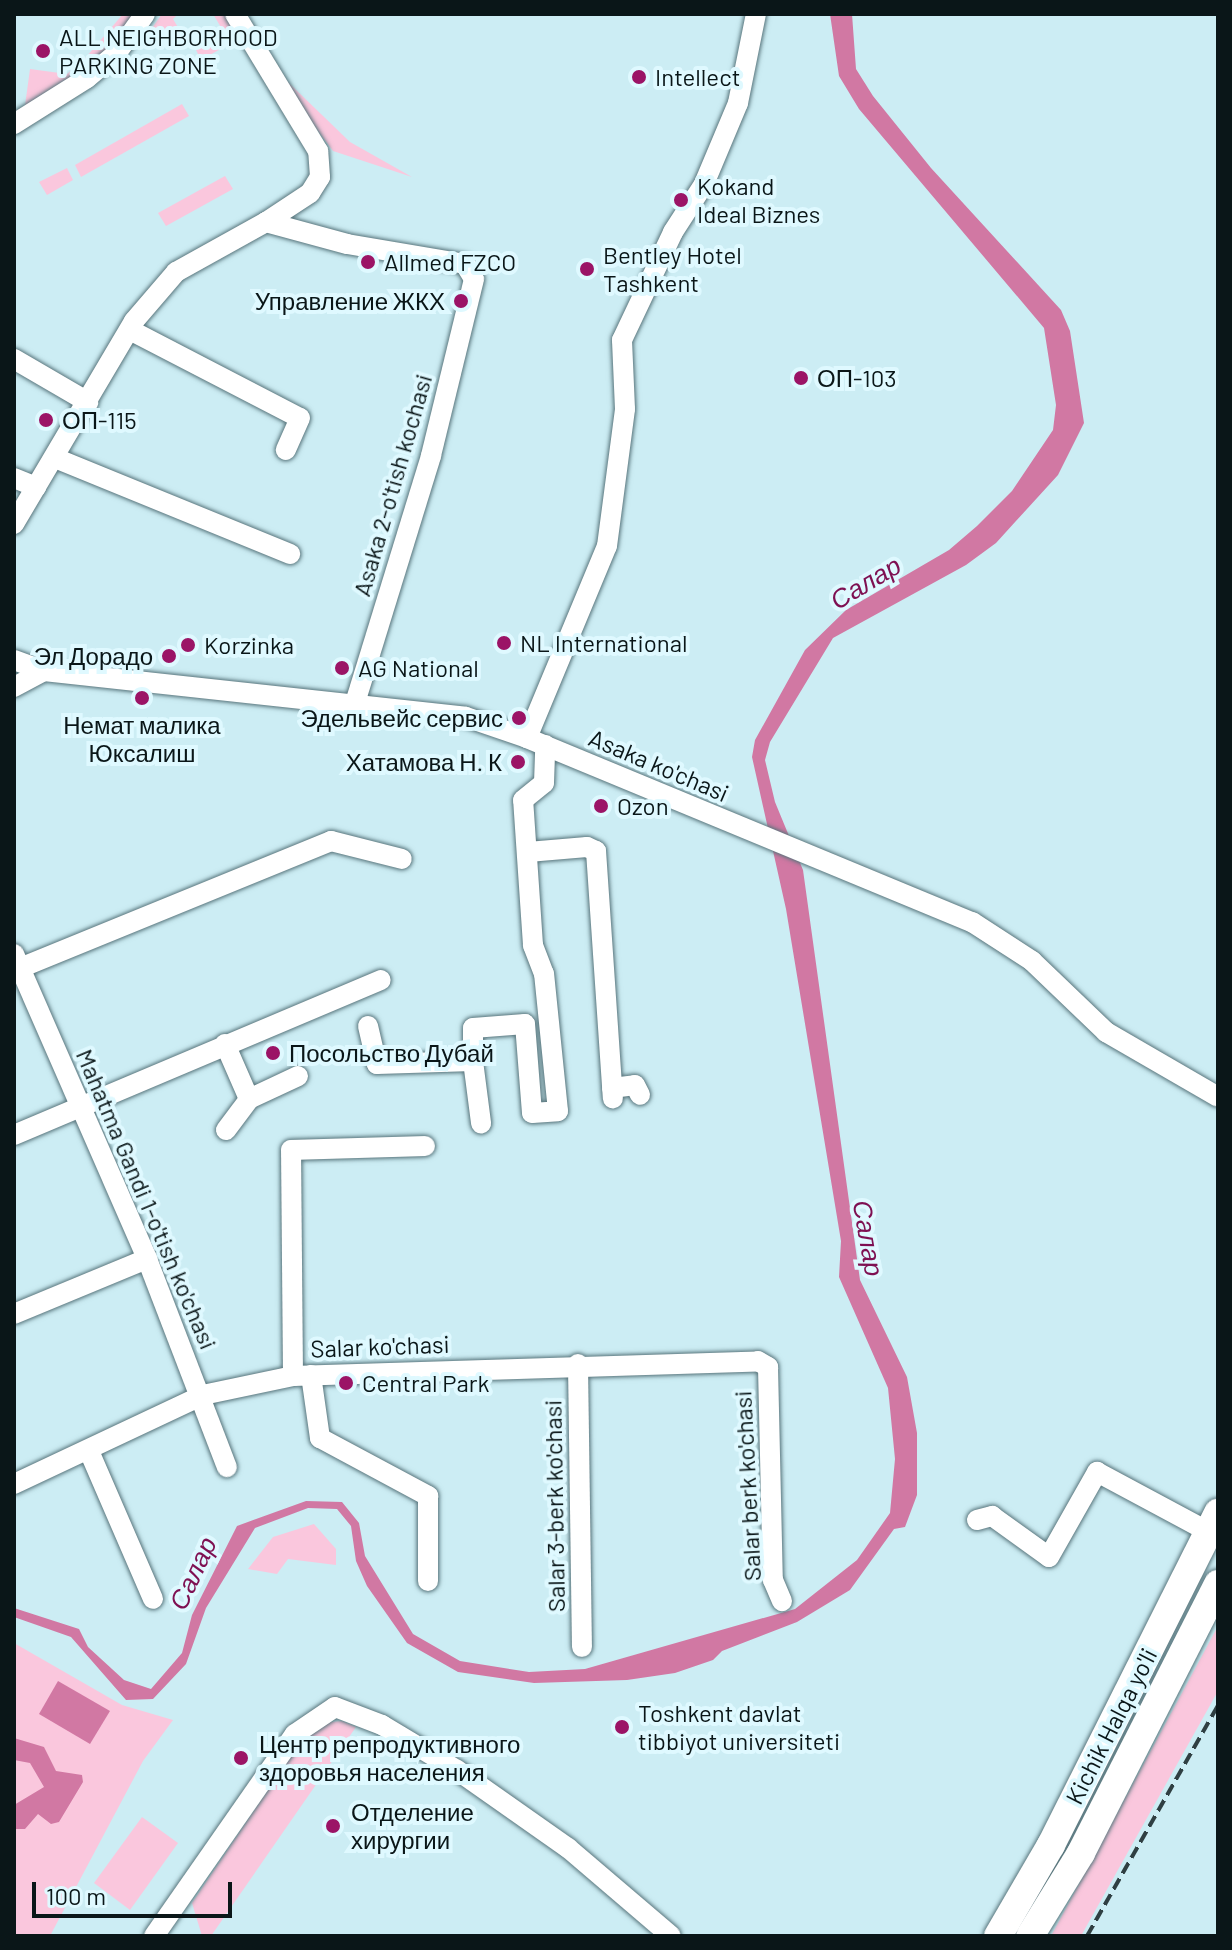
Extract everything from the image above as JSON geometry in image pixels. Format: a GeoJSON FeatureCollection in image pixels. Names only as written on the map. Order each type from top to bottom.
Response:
{"type":"FeatureCollection","features":[{"type":"Feature","properties":{"kind":"highway","name":"Kichik Halqa yo'li"},"geometry":{"type":"LineString","coordinates":[[998,1936],[1051,1845],[1213,1523]]}},
{"type":"Feature","properties":{"kind":"highway","name":"Kichik Halqa yo'li"},"geometry":{"type":"LineString","coordinates":[[1030,1936],[1081,1853],[1218,1584]]}},
{"type":"Feature","properties":{"kind":"street"},"geometry":{"type":"LineString","coordinates":[[14,124],[87,78],[116,54],[145,14]]}},
{"type":"Feature","properties":{"kind":"street"},"geometry":{"type":"LineString","coordinates":[[14,524],[130,330],[176,272],[266,222],[314,188],[322,170],[318,151],[235,14]]}},
{"type":"Feature","properties":{"kind":"street"},"geometry":{"type":"LineString","coordinates":[[525,1024],[534,1114],[559,1109],[544,974],[533,945],[523,800],[544,783],[536,742],[607,546],[625,409],[622,340],[673,232],[704,184],[738,103],[756,14]]}},
{"type":"Feature","properties":{"kind":"street","name":"Asaka 2-o'tish kochasi"},"geometry":{"type":"LineString","coordinates":[[266,222],[347,244],[465,264],[474,279],[431,456],[355,703]]}},
{"type":"Feature","properties":{"kind":"street"},"geometry":{"type":"LineString","coordinates":[[130,330],[302,419],[286,450]]}},
{"type":"Feature","properties":{"kind":"street"},"geometry":{"type":"LineString","coordinates":[[14,359],[88,402]]}},
{"type":"Feature","properties":{"kind":"street"},"geometry":{"type":"LineString","coordinates":[[55,458],[290,554]]}},
{"type":"Feature","properties":{"kind":"street"},"geometry":{"type":"LineString","coordinates":[[14,478],[36,487]]}},
{"type":"Feature","properties":{"kind":"street","name":"Asaka ko'chasi"},"geometry":{"type":"LineString","coordinates":[[14,660],[44,671],[466,717],[536,742],[801,855],[909,894],[1002,939],[1032,961],[1106,1032],[1218,1097]]}},
{"type":"Feature","properties":{"kind":"street"},"geometry":{"type":"LineString","coordinates":[[14,687],[44,671]]}},
{"type":"Feature","properties":{"kind":"street"},"geometry":{"type":"LineString","coordinates":[[17,961],[331,841],[402,859]]}},
{"type":"Feature","properties":{"kind":"street"},"geometry":{"type":"LineString","coordinates":[[528,852],[587,847],[596,851],[612,1093],[635,1085],[640,1095]]}},
{"type":"Feature","properties":{"kind":"street","name":"Mahatma Gandi 1-o'tish ko'chasi"},"geometry":{"type":"LineString","coordinates":[[17,961],[147,1259],[203,1395],[227,1467]]}},
{"type":"Feature","properties":{"kind":"street"},"geometry":{"type":"LineString","coordinates":[[14,1135],[381,980]]}},
{"type":"Feature","properties":{"kind":"street"},"geometry":{"type":"LineString","coordinates":[[481,1123],[473,1061],[473,1028],[548,1021]]}},
{"type":"Feature","properties":{"kind":"street"},"geometry":{"type":"LineString","coordinates":[[368,1026],[377,1064],[473,1061]]}},
{"type":"Feature","properties":{"kind":"street"},"geometry":{"type":"LineString","coordinates":[[225,1044],[249,1099]]}},
{"type":"Feature","properties":{"kind":"street"},"geometry":{"type":"LineString","coordinates":[[226,1130],[249,1099],[298,1076]]}},
{"type":"Feature","properties":{"kind":"street"},"geometry":{"type":"LineString","coordinates":[[425,1146],[291,1150],[302,1375],[320,1438],[428,1496],[428,1581]]}},
{"type":"Feature","properties":{"kind":"street"},"geometry":{"type":"LineString","coordinates":[[14,1314],[147,1259]]}},
{"type":"Feature","properties":{"kind":"street","name":"Salar ko'chasi"},"geometry":{"type":"LineString","coordinates":[[14,1484],[203,1395],[302,1375],[578,1364],[758,1361],[768,1367]]}},
{"type":"Feature","properties":{"kind":"street","name":"Salar 3-berk ko'chasi"},"geometry":{"type":"LineString","coordinates":[[578,1364],[582,1647]]}},
{"type":"Feature","properties":{"kind":"street","name":"Salar berk ko'chasi"},"geometry":{"type":"LineString","coordinates":[[768,1367],[773,1580],[782,1601]]}},
{"type":"Feature","properties":{"kind":"street"},"geometry":{"type":"LineString","coordinates":[[89,1451],[153,1599]]}},
{"type":"Feature","properties":{"kind":"street"},"geometry":{"type":"LineString","coordinates":[[977,1520],[992,1516],[1049,1557],[1097,1472],[1213,1523]]}},
{"type":"Feature","properties":{"kind":"street"},"geometry":{"type":"LineString","coordinates":[[154,1936],[295,1734],[335,1707],[382,1725],[457,1770],[568,1848],[671,1936]]}},
{"type":"Feature","properties":{"kind":"shaded area"},"geometry":{"type":"Polygon","coordinates":[[[123,14],[135,14],[105,61],[87,72],[81,63],[123,14]]]}},
{"type":"Feature","properties":{"kind":"shaded area"},"geometry":{"type":"Polygon","coordinates":[[[162,14],[178,14],[173,19],[179,29],[149,47],[144,39],[162,14]]]}},
{"type":"Feature","properties":{"kind":"shaded area"},"geometry":{"type":"Polygon","coordinates":[[[213,14],[226,14],[240,38],[201,60],[196,50],[225,34],[213,14]]]}},
{"type":"Feature","properties":{"kind":"shaded area","name":"Салар"},"geometry":{"type":"Polygon","coordinates":[[[830,14],[852,14],[856,69],[873,96],[931,168],[1061,310],[1070,331],[1084,423],[1058,475],[996,543],[966,565],[833,638],[770,742],[765,760],[775,802],[803,870],[860,1280],[907,1377],[917,1433],[917,1495],[905,1527],[894,1529],[850,1590],[797,1622],[722,1651],[713,1660],[675,1673],[627,1680],[534,1683],[458,1672],[407,1643],[367,1586],[356,1561],[351,1526],[337,1509],[308,1508],[255,1528],[206,1608],[186,1664],[153,1699],[126,1700],[71,1637],[14,1617],[14,1608],[79,1629],[88,1647],[124,1680],[151,1689],[182,1653],[192,1615],[237,1526],[306,1501],[342,1502],[359,1523],[365,1556],[413,1634],[460,1661],[529,1672],[585,1669],[795,1609],[857,1560],[890,1513],[895,1459],[888,1388],[839,1277],[841,1241],[786,909],[752,757],[755,740],[805,650],[846,610],[949,550],[977,526],[1012,491],[1053,430],[1056,405],[1044,328],[859,109],[839,76],[830,14]]]}},
{"type":"Feature","properties":{"kind":"shaded area"},"geometry":{"type":"Polygon","coordinates":[[[263,58],[350,142],[412,177],[333,151],[263,58]]]}},
{"type":"Feature","properties":{"kind":"shaded area"},"geometry":{"type":"Polygon","coordinates":[[[74,68],[82,78],[24,113],[30,69],[67,74],[74,68]]]}},
{"type":"Feature","properties":{"kind":"shaded area"},"geometry":{"type":"Polygon","coordinates":[[[182,104],[189,116],[81,177],[75,165],[182,104]]]}},
{"type":"Feature","properties":{"kind":"shaded area"},"geometry":{"type":"Polygon","coordinates":[[[67,168],[73,180],[47,195],[39,182],[67,168]]]}},
{"type":"Feature","properties":{"kind":"shaded area"},"geometry":{"type":"Polygon","coordinates":[[[225,176],[233,189],[166,226],[158,213],[225,176]]]}},
{"type":"Feature","properties":{"kind":"shaded area"},"geometry":{"type":"Polygon","coordinates":[[[314,1524],[336,1549],[336,1565],[288,1559],[277,1574],[248,1569],[273,1537],[314,1524]]]}},
{"type":"Feature","properties":{"kind":"shaded area"},"geometry":{"type":"Polygon","coordinates":[[[1218,1626],[1218,1691],[1081,1936],[1051,1936],[1218,1626]]]}},
{"type":"Feature","properties":{"kind":"shaded area"},"geometry":{"type":"Polygon","coordinates":[[[14,1643],[122,1705],[173,1720],[143,1761],[50,1936],[14,1936],[14,1643]]]}},
{"type":"Feature","properties":{"kind":"shaded area"},"geometry":{"type":"Polygon","coordinates":[[[58,1681],[110,1711],[90,1744],[39,1714],[58,1681]]]}},
{"type":"Feature","properties":{"kind":"shaded area"},"geometry":{"type":"Polygon","coordinates":[[[342,1721],[356,1727],[211,1936],[202,1936],[192,1903],[307,1732],[319,1723],[342,1721]]]}},
{"type":"Feature","properties":{"kind":"shaded area"},"geometry":{"type":"Polygon","coordinates":[[[14,1738],[44,1747],[56,1771],[82,1775],[83,1782],[59,1822],[51,1824],[38,1814],[25,1829],[14,1829],[14,1805],[44,1787],[30,1763],[14,1760],[14,1738]]]}},
{"type":"Feature","properties":{"kind":"shaded area"},"geometry":{"type":"Polygon","coordinates":[[[142,1817],[178,1843],[130,1910],[94,1883],[142,1817]]]}},
{"type":"Feature","properties":{"kind":"railway"},"geometry":{"type":"LineString","coordinates":[[1087,1936],[1218,1705]]}},
{"type":"Feature","properties":{"kind":"place","name":"ALL NEIGHBORHOOD PARKING ZONE"},"geometry":{"type":"Point","coordinates":[43,51]}},
{"type":"Feature","properties":{"kind":"place","name":"Intellect"},"geometry":{"type":"Point","coordinates":[639,77]}},
{"type":"Feature","properties":{"kind":"place","name":"Kokand Ideal Biznes"},"geometry":{"type":"Point","coordinates":[681,200]}},
{"type":"Feature","properties":{"kind":"place","name":"Allmed FZCO"},"geometry":{"type":"Point","coordinates":[368,262]}},
{"type":"Feature","properties":{"kind":"place","name":"Bentley Hotel Tashkent"},"geometry":{"type":"Point","coordinates":[587,269]}},
{"type":"Feature","properties":{"kind":"place","name":"Управление ЖКХ"},"geometry":{"type":"Point","coordinates":[461,301]}},
{"type":"Feature","properties":{"kind":"place","name":"ОП-103"},"geometry":{"type":"Point","coordinates":[801,378]}},
{"type":"Feature","properties":{"kind":"place","name":"ОП-115"},"geometry":{"type":"Point","coordinates":[46,420]}},
{"type":"Feature","properties":{"kind":"place","name":"NL International"},"geometry":{"type":"Point","coordinates":[504,643]}},
{"type":"Feature","properties":{"kind":"place","name":"Korzinka"},"geometry":{"type":"Point","coordinates":[188,645]}},
{"type":"Feature","properties":{"kind":"place","name":"Эл Дорадо"},"geometry":{"type":"Point","coordinates":[169,656]}},
{"type":"Feature","properties":{"kind":"place","name":"AG National"},"geometry":{"type":"Point","coordinates":[342,668]}},
{"type":"Feature","properties":{"kind":"place","name":"Немат малика Юксалиш"},"geometry":{"type":"Point","coordinates":[142,698]}},
{"type":"Feature","properties":{"kind":"place","name":"Эдельвейс сервис"},"geometry":{"type":"Point","coordinates":[519,718]}},
{"type":"Feature","properties":{"kind":"place","name":"Хатамова Н. К"},"geometry":{"type":"Point","coordinates":[518,762]}},
{"type":"Feature","properties":{"kind":"place","name":"Ozon"},"geometry":{"type":"Point","coordinates":[601,806]}},
{"type":"Feature","properties":{"kind":"place","name":"Посольство Дубай"},"geometry":{"type":"Point","coordinates":[273,1053]}},
{"type":"Feature","properties":{"kind":"place","name":"Central Park"},"geometry":{"type":"Point","coordinates":[346,1383]}},
{"type":"Feature","properties":{"kind":"place","name":"Toshkent davlat tibbiyot universiteti"},"geometry":{"type":"Point","coordinates":[622,1727]}},
{"type":"Feature","properties":{"kind":"place","name":"Центр репродуктивного здоровья населения"},"geometry":{"type":"Point","coordinates":[241,1758]}},
{"type":"Feature","properties":{"kind":"place","name":"Отделение хирургии"},"geometry":{"type":"Point","coordinates":[333,1826]}}]}
